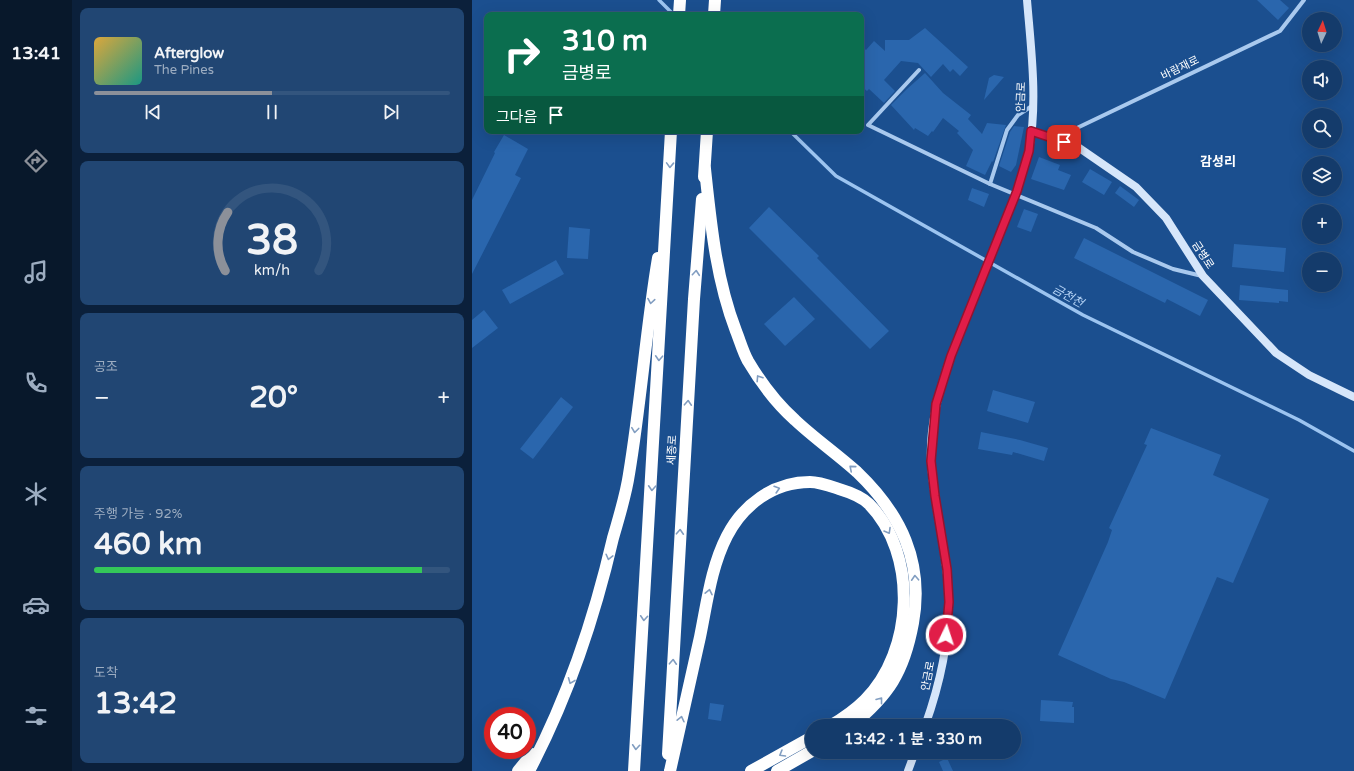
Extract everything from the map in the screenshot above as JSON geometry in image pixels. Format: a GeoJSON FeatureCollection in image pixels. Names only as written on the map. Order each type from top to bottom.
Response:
{"type":"FeatureCollection","features":[{"type":"Feature","properties":{"kind":"highway"},"geometry":{"type":"LineString","coordinates":[[679,12],[680,0]]}},
{"type":"Feature","properties":{"kind":"highway"},"geometry":{"type":"LineString","coordinates":[[714,12],[715,0]]}},
{"type":"Feature","properties":{"kind":"highway","name":"세종로"},"geometry":{"type":"LineString","coordinates":[[634,771],[669,193],[671,134]]}},
{"type":"Feature","properties":{"kind":"highway","name":"세종로"},"geometry":{"type":"LineString","coordinates":[[668,771],[693,307],[707,134]]}},
{"type":"Feature","properties":{"kind":"highway"},"geometry":{"type":"LineString","coordinates":[[705,169],[712,234],[719,276],[730,316],[747,360],[767,391],[794,420],[857,473],[877,494],[894,517],[907,541],[914,562],[916,606],[906,652],[889,689],[874,707],[860,719]]}},
{"type":"Feature","properties":{"kind":"highway"},"geometry":{"type":"LineString","coordinates":[[529,771],[549,733],[577,666],[595,610],[629,475],[650,308],[669,193]]}},
{"type":"Feature","properties":{"kind":"highway"},"geometry":{"type":"LineString","coordinates":[[668,771],[713,572],[727,536],[744,510],[767,492],[810,482],[852,493],[868,503],[896,545],[901,567],[904,607],[896,651],[877,684],[865,700],[839,719]]}},
{"type":"Feature","properties":{"kind":"highway"},"geometry":{"type":"LineString","coordinates":[[518,771],[549,733]]}},
{"type":"Feature","properties":{"kind":"highway"},"geometry":{"type":"LineString","coordinates":[[751,771],[805,741]]}},
{"type":"Feature","properties":{"kind":"highway"},"geometry":{"type":"LineString","coordinates":[[777,771],[805,755]]}},
{"type":"Feature","properties":{"kind":"street","name":"안금로"},"geometry":{"type":"LineString","coordinates":[[927,719],[933,703],[946,635],[949,602],[947,569],[931,461],[936,404],[951,356],[1017,191],[1029,151],[1033,70],[1027,0]]}},
{"type":"Feature","properties":{"kind":"street","name":"바람재로"},"geometry":{"type":"LineString","coordinates":[[1053,139],[1280,31],[1304,0]]}},
{"type":"Feature","properties":{"kind":"street"},"geometry":{"type":"LineString","coordinates":[[919,70],[868,125],[990,184],[1096,228],[1133,252],[1146,258],[1173,269],[1203,276]]}},
{"type":"Feature","properties":{"kind":"street"},"geometry":{"type":"LineString","coordinates":[[990,184],[1007,130],[1018,115],[1032,106]]}},
{"type":"Feature","properties":{"kind":"street","name":"금병로"},"geometry":{"type":"LineString","coordinates":[[1031,131],[1075,146],[1136,187],[1166,218],[1203,276],[1276,353],[1309,375],[1354,397]]}},
{"type":"Feature","properties":{"kind":"street"},"geometry":{"type":"LineString","coordinates":[[908,771],[912,759]]}},
{"type":"Feature","properties":{"kind":"building"},"geometry":{"type":"Polygon","coordinates":[[[1257,0],[1280,0],[1289,8],[1278,20],[1257,0]]]}},
{"type":"Feature","properties":{"kind":"building"},"geometry":{"type":"Polygon","coordinates":[[[925,28],[968,67],[960,76],[953,69],[950,72],[943,64],[931,77],[918,63],[901,61],[884,80],[895,91],[884,103],[869,89],[867,91],[864,88],[864,48],[866,50],[874,41],[885,51],[885,40],[909,40],[925,28]]]}},
{"type":"Feature","properties":{"kind":"building"},"geometry":{"type":"Polygon","coordinates":[[[925,73],[943,93],[971,115],[968,119],[982,134],[987,123],[1006,125],[993,162],[992,161],[985,175],[966,166],[973,150],[957,133],[959,131],[943,118],[933,132],[932,131],[928,136],[915,128],[914,130],[891,105],[925,73]]]}},
{"type":"Feature","properties":{"kind":"building"},"geometry":{"type":"Polygon","coordinates":[[[994,75],[1004,77],[984,100],[989,78],[994,75]]]}},
{"type":"Feature","properties":{"kind":"building"},"geometry":{"type":"Polygon","coordinates":[[[1014,126],[1024,127],[1016,165],[1011,172],[999,166],[1010,132],[1014,126]]]}},
{"type":"Feature","properties":{"kind":"building"},"geometry":{"type":"Polygon","coordinates":[[[504,135],[528,149],[515,175],[521,178],[472,274],[472,200],[495,153],[494,152],[504,135]]]}},
{"type":"Feature","properties":{"kind":"building"},"geometry":{"type":"Polygon","coordinates":[[[1039,157],[1060,165],[1058,170],[1071,175],[1064,190],[1031,179],[1039,157]]]}},
{"type":"Feature","properties":{"kind":"building"},"geometry":{"type":"Polygon","coordinates":[[[1090,169],[1112,182],[1104,195],[1082,182],[1090,169]]]}},
{"type":"Feature","properties":{"kind":"building"},"geometry":{"type":"Polygon","coordinates":[[[1120,186],[1139,200],[1134,207],[1115,193],[1120,186]]]}},
{"type":"Feature","properties":{"kind":"building"},"geometry":{"type":"Polygon","coordinates":[[[972,188],[989,194],[984,207],[968,200],[972,188]]]}},
{"type":"Feature","properties":{"kind":"building"},"geometry":{"type":"Polygon","coordinates":[[[769,207],[819,256],[817,258],[889,331],[870,349],[749,228],[769,207]]]}},
{"type":"Feature","properties":{"kind":"building"},"geometry":{"type":"Polygon","coordinates":[[[1024,209],[1038,214],[1031,232],[1017,227],[1024,209]]]}},
{"type":"Feature","properties":{"kind":"building"},"geometry":{"type":"Polygon","coordinates":[[[569,227],[590,229],[588,259],[567,258],[569,227]]]}},
{"type":"Feature","properties":{"kind":"building"},"geometry":{"type":"Polygon","coordinates":[[[1084,238],[1208,300],[1200,316],[1167,299],[1165,303],[1074,258],[1084,238]]]}},
{"type":"Feature","properties":{"kind":"building"},"geometry":{"type":"Polygon","coordinates":[[[1234,244],[1286,248],[1284,272],[1232,267],[1234,244]]]}},
{"type":"Feature","properties":{"kind":"building"},"geometry":{"type":"Polygon","coordinates":[[[556,260],[564,274],[510,304],[502,290],[556,260]]]}},
{"type":"Feature","properties":{"kind":"building"},"geometry":{"type":"Polygon","coordinates":[[[1240,285],[1288,290],[1288,302],[1279,301],[1279,303],[1239,300],[1240,285]]]}},
{"type":"Feature","properties":{"kind":"building"},"geometry":{"type":"Polygon","coordinates":[[[794,297],[815,319],[785,346],[764,324],[794,297]]]}},
{"type":"Feature","properties":{"kind":"building"},"geometry":{"type":"Polygon","coordinates":[[[484,310],[498,328],[472,348],[472,320],[484,310]]]}},
{"type":"Feature","properties":{"kind":"building"},"geometry":{"type":"Polygon","coordinates":[[[993,390],[1035,402],[1028,423],[987,411],[993,390]]]}},
{"type":"Feature","properties":{"kind":"building"},"geometry":{"type":"Polygon","coordinates":[[[561,397],[573,407],[533,459],[520,449],[561,397]]]}},
{"type":"Feature","properties":{"kind":"building"},"geometry":{"type":"Polygon","coordinates":[[[1151,428],[1221,455],[1213,475],[1269,499],[1233,583],[1217,577],[1165,699],[1124,682],[1111,679],[1058,655],[1108,542],[1112,530],[1109,528],[1147,445],[1144,444],[1151,428]]]}},
{"type":"Feature","properties":{"kind":"building"},"geometry":{"type":"Polygon","coordinates":[[[981,432],[1020,440],[1048,448],[1044,461],[1013,452],[1012,455],[978,449],[981,432]]]}},
{"type":"Feature","properties":{"kind":"building"},"geometry":{"type":"Polygon","coordinates":[[[1041,700],[1073,702],[1072,707],[1074,707],[1074,723],[1040,721],[1041,700]]]}},
{"type":"Feature","properties":{"kind":"building"},"geometry":{"type":"Polygon","coordinates":[[[710,703],[724,705],[721,721],[708,719],[710,703]]]}},
{"type":"Feature","properties":{"kind":"building"},"geometry":{"type":"Polygon","coordinates":[[[947,759],[953,771],[943,771],[939,762],[947,759]]]}},
{"type":"Feature","properties":{"kind":"waterway","name":"금천천"},"geometry":{"type":"LineString","coordinates":[[659,0],[671,12]]}},
{"type":"Feature","properties":{"kind":"waterway","name":"금천천"},"geometry":{"type":"LineString","coordinates":[[793,134],[836,176],[1083,315],[1299,420],[1354,451]]}},
{"type":"Feature","properties":{"kind":"district","name":"감성리"},"geometry":{"type":"Point","coordinates":[1218,162]}},
{"type":"Feature","properties":{"kind":"route"},"geometry":{"type":"LineString","coordinates":[[946,635],[949,602],[947,569],[931,461],[936,404],[951,356],[1017,191],[1029,151],[1031,131],[1064,142]]}}]}
